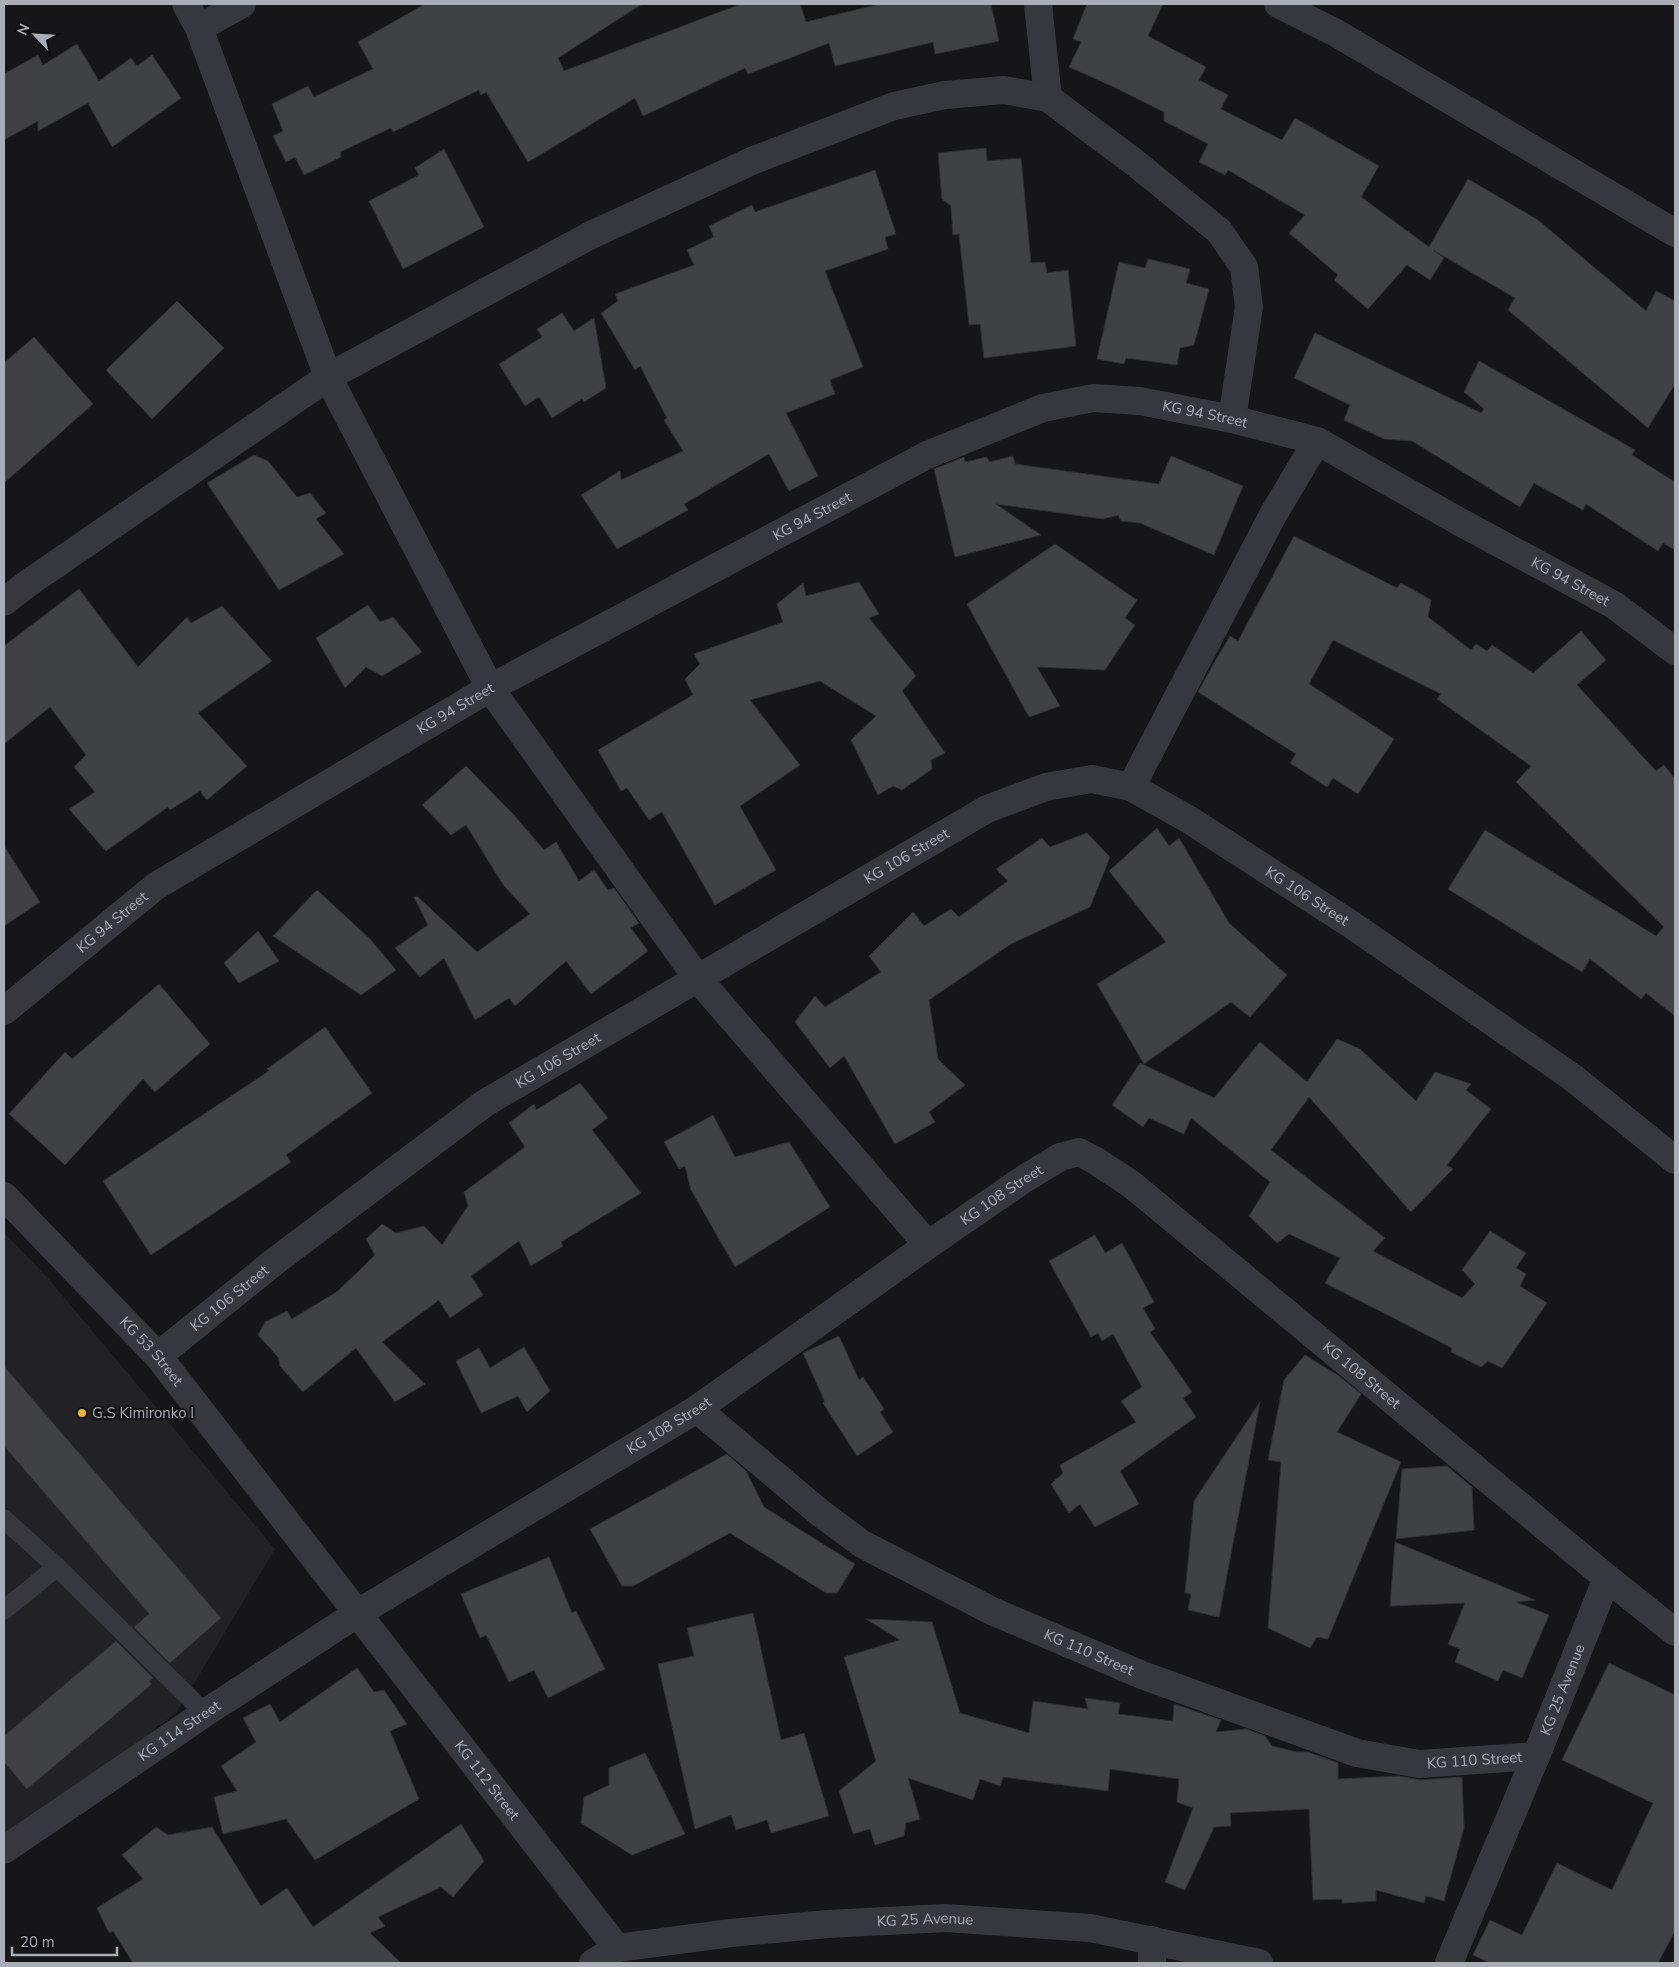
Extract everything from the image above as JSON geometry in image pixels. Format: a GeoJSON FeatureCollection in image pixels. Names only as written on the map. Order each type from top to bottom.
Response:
{"type":"FeatureCollection","features":[{"type":"Feature","properties":{"kind":"street"},"geometry":{"type":"LineString","coordinates":[[186,4],[199,28],[328,377],[490,688],[698,979],[928,1245]]}},
{"type":"Feature","properties":{"kind":"street"},"geometry":{"type":"LineString","coordinates":[[199,28],[242,4]]}},
{"type":"Feature","properties":{"kind":"street"},"geometry":{"type":"LineString","coordinates":[[1038,4],[1048,98]]}},
{"type":"Feature","properties":{"kind":"street"},"geometry":{"type":"LineString","coordinates":[[1278,4],[1336,32],[1675,233]]}},
{"type":"Feature","properties":{"kind":"street"},"geometry":{"type":"LineString","coordinates":[[4,602],[27,584],[328,377],[591,235],[754,160],[885,109],[945,95],[1004,90],[1048,98],[1134,162],[1219,231],[1244,267],[1250,307],[1232,419]]}},
{"type":"Feature","properties":{"kind":"street","name":"KG 94 Street"},"geometry":{"type":"LineString","coordinates":[[4,1011],[156,886],[490,688],[927,455],[1043,408],[1093,398],[1140,401],[1232,419],[1317,441],[1460,522],[1614,605],[1675,651]]}},
{"type":"Feature","properties":{"kind":"street"},"geometry":{"type":"LineString","coordinates":[[1131,787],[1274,513],[1317,441]]}},
{"type":"Feature","properties":{"kind":"street","name":"KG 106 Street"},"geometry":{"type":"LineString","coordinates":[[158,1356],[274,1262],[485,1103],[987,809],[1046,787],[1092,780],[1131,787],[1188,819],[1352,925],[1572,1077],[1675,1160]]}},
{"type":"Feature","properties":{"kind":"street","name":"KG 108 Street"},"geometry":{"type":"LineString","coordinates":[[358,1613],[697,1409],[1024,1179],[1060,1157],[1079,1152],[1132,1184],[1607,1578]]}},
{"type":"Feature","properties":{"kind":"street","name":"KG 53 Street"},"geometry":{"type":"LineString","coordinates":[[4,1196],[158,1356],[358,1613]]}},
{"type":"Feature","properties":{"kind":"street","name":"KG 110 Street"},"geometry":{"type":"LineString","coordinates":[[697,1409],[819,1512],[862,1544],[992,1611],[1142,1675],[1357,1753],[1419,1764],[1536,1756]]}},
{"type":"Feature","properties":{"kind":"street"},"geometry":{"type":"LineString","coordinates":[[1607,1578],[1675,1632]]}},
{"type":"Feature","properties":{"kind":"street","name":"KG 25 Avenue"},"geometry":{"type":"LineString","coordinates":[[1449,1963],[1536,1756],[1607,1578]]}},
{"type":"Feature","properties":{"kind":"street","name":"KG 114 Street"},"geometry":{"type":"LineString","coordinates":[[4,1850],[205,1713],[358,1613]]}},
{"type":"Feature","properties":{"kind":"street","name":"KG 112 Street"},"geometry":{"type":"LineString","coordinates":[[358,1613],[617,1948]]}},
{"type":"Feature","properties":{"kind":"street","name":"KG 25 Avenue"},"geometry":{"type":"LineString","coordinates":[[593,1963],[617,1948],[731,1933],[827,1924],[946,1918],[1090,1928],[1152,1952],[1259,1963]]}},
{"type":"Feature","properties":{"kind":"lane"},"geometry":{"type":"LineString","coordinates":[[4,1519],[57,1567],[205,1713]]}},
{"type":"Feature","properties":{"kind":"lane"},"geometry":{"type":"LineString","coordinates":[[4,1610],[57,1567]]}},
{"type":"Feature","properties":{"kind":"shaded area","name":"G.S Kimironko I"},"geometry":{"type":"Polygon","coordinates":[[[4,1233],[47,1277],[275,1549],[177,1712],[26,1831],[4,1839],[4,1233]]]}},
{"type":"Feature","properties":{"kind":"building"},"geometry":{"type":"Polygon","coordinates":[[[425,4],[642,4],[558,58],[564,71],[741,4],[800,4],[806,22],[880,4],[991,4],[999,41],[935,54],[933,42],[835,66],[829,43],[748,74],[745,68],[643,116],[635,98],[528,162],[486,92],[481,95],[479,90],[393,132],[391,128],[340,152],[341,157],[304,175],[295,157],[286,162],[273,136],[283,131],[272,104],[308,86],[314,97],[373,69],[358,42],[425,4]]]}},
{"type":"Feature","properties":{"kind":"building"},"geometry":{"type":"Polygon","coordinates":[[[1087,4],[1163,4],[1148,36],[1206,67],[1199,80],[1228,95],[1221,109],[1282,140],[1295,118],[1379,166],[1361,197],[1429,247],[1468,179],[1538,220],[1646,311],[1656,291],[1675,301],[1675,384],[1648,428],[1508,310],[1515,298],[1433,250],[1444,258],[1430,280],[1407,265],[1368,309],[1334,280],[1338,275],[1289,233],[1305,215],[1228,170],[1225,175],[1199,162],[1208,144],[1164,121],[1164,112],[1069,67],[1081,42],[1073,39],[1087,4]]]}},
{"type":"Feature","properties":{"kind":"building"},"geometry":{"type":"Polygon","coordinates":[[[77,44],[99,81],[131,58],[137,66],[152,55],[181,98],[112,147],[88,103],[38,131],[38,121],[4,140],[4,74],[38,55],[43,65],[77,44]]]}},
{"type":"Feature","properties":{"kind":"building"},"geometry":{"type":"Polygon","coordinates":[[[986,148],[987,161],[1021,158],[1031,263],[1045,262],[1047,273],[1068,270],[1076,346],[984,358],[980,324],[969,325],[959,234],[953,235],[951,206],[942,199],[938,153],[986,148]]]}},
{"type":"Feature","properties":{"kind":"building"},"geometry":{"type":"Polygon","coordinates":[[[444,149],[484,227],[403,269],[369,201],[419,175],[415,168],[444,149]]]}},
{"type":"Feature","properties":{"kind":"building"},"geometry":{"type":"Polygon","coordinates":[[[875,170],[896,234],[885,237],[888,249],[825,271],[863,367],[830,380],[835,394],[786,413],[818,476],[789,491],[769,454],[684,504],[688,510],[617,549],[581,495],[620,471],[621,480],[683,451],[664,420],[667,418],[640,366],[635,370],[601,313],[618,301],[615,294],[694,265],[687,250],[714,237],[709,226],[752,205],[755,212],[875,170]]]}},
{"type":"Feature","properties":{"kind":"building"},"geometry":{"type":"Polygon","coordinates":[[[1148,259],[1190,269],[1186,283],[1209,289],[1194,345],[1180,348],[1177,365],[1126,358],[1124,364],[1097,359],[1119,262],[1145,268],[1148,259]]]}},
{"type":"Feature","properties":{"kind":"building"},"geometry":{"type":"Polygon","coordinates":[[[177,301],[224,348],[152,419],[106,370],[177,301]]]}},
{"type":"Feature","properties":{"kind":"building"},"geometry":{"type":"Polygon","coordinates":[[[562,313],[574,331],[594,318],[606,388],[584,402],[582,399],[552,418],[539,397],[525,406],[499,364],[542,337],[537,329],[562,313]]]}},
{"type":"Feature","properties":{"kind":"building"},"geometry":{"type":"Polygon","coordinates":[[[1315,333],[1481,413],[1484,409],[1464,392],[1479,361],[1635,450],[1632,455],[1675,482],[1675,550],[1663,543],[1658,551],[1586,504],[1583,510],[1534,483],[1520,507],[1412,441],[1384,439],[1344,420],[1350,405],[1294,378],[1315,333]]]}},
{"type":"Feature","properties":{"kind":"building"},"geometry":{"type":"Polygon","coordinates":[[[34,337],[93,404],[4,483],[4,363],[34,337]]]}},
{"type":"Feature","properties":{"kind":"building"},"geometry":{"type":"Polygon","coordinates":[[[254,455],[268,461],[297,497],[310,493],[326,513],[316,519],[344,554],[279,590],[207,483],[254,455]]]}},
{"type":"Feature","properties":{"kind":"building"},"geometry":{"type":"Polygon","coordinates":[[[1013,456],[1015,464],[1159,484],[1171,456],[1243,486],[1214,555],[1140,523],[1121,521],[1118,515],[1103,519],[996,504],[1041,535],[955,557],[934,469],[964,457],[965,462],[987,457],[989,462],[1013,456]]]}},
{"type":"Feature","properties":{"kind":"building"},"geometry":{"type":"Polygon","coordinates":[[[1294,536],[1397,588],[1401,583],[1431,600],[1428,617],[1471,650],[1476,644],[1487,651],[1492,645],[1533,673],[1581,631],[1606,660],[1577,685],[1656,771],[1664,765],[1675,779],[1675,1016],[1646,993],[1641,999],[1590,959],[1582,972],[1448,889],[1485,830],[1656,936],[1664,927],[1516,782],[1531,766],[1437,699],[1441,694],[1333,640],[1309,684],[1394,739],[1358,794],[1333,778],[1327,787],[1290,763],[1296,754],[1198,692],[1230,636],[1238,641],[1294,536]]]}},
{"type":"Feature","properties":{"kind":"building"},"geometry":{"type":"Polygon","coordinates":[[[1055,544],[1137,600],[1125,618],[1135,625],[1105,670],[1037,667],[1060,706],[1029,717],[967,604],[1055,544]]]}},
{"type":"Feature","properties":{"kind":"building"},"geometry":{"type":"Polygon","coordinates":[[[859,582],[879,614],[869,618],[916,676],[902,691],[945,753],[931,760],[932,769],[902,790],[893,786],[878,795],[851,740],[876,716],[820,681],[750,700],[800,765],[740,806],[776,870],[715,905],[662,812],[649,820],[627,788],[621,791],[598,750],[693,695],[685,679],[700,664],[694,654],[783,622],[777,604],[803,583],[806,596],[859,582]]]}},
{"type":"Feature","properties":{"kind":"building"},"geometry":{"type":"Polygon","coordinates":[[[79,589],[138,667],[187,617],[191,623],[222,606],[272,661],[198,713],[247,766],[207,800],[200,791],[170,810],[168,807],[106,851],[69,809],[95,792],[74,767],[86,755],[50,707],[4,744],[4,646],[79,589]]]}},
{"type":"Feature","properties":{"kind":"building"},"geometry":{"type":"Polygon","coordinates":[[[368,605],[380,622],[393,617],[422,652],[382,676],[366,667],[345,688],[316,638],[368,605]]]}},
{"type":"Feature","properties":{"kind":"building"},"geometry":{"type":"Polygon","coordinates":[[[466,766],[514,815],[544,850],[556,842],[579,881],[594,870],[608,890],[614,888],[639,923],[631,928],[648,951],[591,994],[566,961],[515,1006],[509,998],[475,1020],[444,958],[420,977],[395,948],[428,925],[414,897],[417,896],[477,952],[530,914],[504,886],[466,825],[451,835],[422,805],[466,766]]]}},
{"type":"Feature","properties":{"kind":"building"},"geometry":{"type":"Polygon","coordinates":[[[1157,828],[1169,846],[1179,838],[1229,923],[1287,975],[1250,1017],[1231,1002],[1144,1064],[1097,984],[1166,942],[1109,871],[1157,828]]]}},
{"type":"Feature","properties":{"kind":"building"},"geometry":{"type":"Polygon","coordinates":[[[1087,833],[1110,857],[1090,907],[1011,944],[929,1000],[938,1059],[965,1085],[929,1112],[935,1122],[895,1144],[844,1056],[830,1068],[795,1022],[815,996],[825,1007],[881,972],[869,956],[913,912],[924,926],[951,909],[959,917],[1008,881],[996,869],[1042,838],[1050,847],[1087,833]]]}},
{"type":"Feature","properties":{"kind":"building"},"geometry":{"type":"Polygon","coordinates":[[[4,846],[40,902],[4,926],[4,846]]]}},
{"type":"Feature","properties":{"kind":"building"},"geometry":{"type":"Polygon","coordinates":[[[317,890],[370,939],[396,970],[361,995],[273,936],[317,890]]]}},
{"type":"Feature","properties":{"kind":"building"},"geometry":{"type":"Polygon","coordinates":[[[258,931],[279,961],[239,983],[224,963],[258,931]]]}},
{"type":"Feature","properties":{"kind":"building"},"geometry":{"type":"Polygon","coordinates":[[[159,984],[210,1044],[155,1092],[143,1079],[65,1165],[9,1114],[65,1052],[72,1059],[159,984]]]}},
{"type":"Feature","properties":{"kind":"building"},"geometry":{"type":"Polygon","coordinates":[[[325,1027],[372,1093],[286,1155],[291,1162],[151,1255],[103,1181],[269,1071],[267,1069],[325,1027]]]}},
{"type":"Feature","properties":{"kind":"building"},"geometry":{"type":"Polygon","coordinates":[[[1337,1039],[1360,1049],[1416,1101],[1435,1072],[1471,1084],[1466,1090],[1491,1109],[1447,1165],[1453,1169],[1411,1212],[1309,1097],[1271,1150],[1385,1238],[1373,1251],[1462,1298],[1475,1284],[1462,1270],[1490,1231],[1526,1253],[1516,1268],[1526,1274],[1520,1286],[1547,1303],[1502,1368],[1488,1361],[1481,1367],[1451,1352],[1452,1348],[1325,1283],[1340,1258],[1289,1234],[1277,1243],[1249,1216],[1270,1182],[1191,1118],[1184,1134],[1149,1118],[1143,1127],[1112,1105],[1140,1063],[1214,1098],[1260,1042],[1307,1082],[1337,1039]]]}},
{"type":"Feature","properties":{"kind":"building"},"geometry":{"type":"Polygon","coordinates":[[[580,1083],[608,1118],[592,1130],[641,1193],[561,1242],[563,1246],[531,1266],[519,1241],[471,1276],[483,1295],[450,1318],[439,1300],[382,1342],[425,1384],[395,1402],[356,1348],[303,1392],[280,1366],[278,1357],[258,1335],[265,1322],[287,1311],[292,1319],[338,1291],[375,1255],[366,1239],[382,1224],[396,1233],[424,1226],[442,1245],[468,1206],[464,1192],[525,1147],[509,1123],[534,1104],[536,1110],[580,1083]]]}},
{"type":"Feature","properties":{"kind":"building"},"geometry":{"type":"Polygon","coordinates":[[[713,1115],[735,1157],[789,1142],[830,1207],[735,1267],[691,1190],[685,1166],[679,1169],[664,1142],[713,1115]]]}},
{"type":"Feature","properties":{"kind":"building"},"geometry":{"type":"Polygon","coordinates":[[[1095,1235],[1105,1253],[1122,1243],[1154,1302],[1143,1308],[1155,1329],[1150,1332],[1192,1392],[1183,1398],[1196,1417],[1120,1471],[1139,1504],[1095,1527],[1080,1504],[1069,1513],[1051,1484],[1063,1473],[1060,1465],[1136,1422],[1121,1401],[1142,1387],[1113,1334],[1102,1341],[1098,1333],[1091,1337],[1049,1261],[1095,1235]]]}},
{"type":"Feature","properties":{"kind":"building"},"geometry":{"type":"Polygon","coordinates":[[[839,1336],[859,1380],[863,1377],[884,1409],[880,1412],[893,1432],[857,1456],[823,1403],[825,1402],[803,1353],[839,1336]]]}},
{"type":"Feature","properties":{"kind":"building"},"geometry":{"type":"Polygon","coordinates":[[[524,1347],[550,1391],[527,1412],[518,1396],[481,1413],[456,1361],[479,1348],[490,1368],[524,1347]]]}},
{"type":"Feature","properties":{"kind":"building"},"geometry":{"type":"Polygon","coordinates":[[[1305,1355],[1339,1376],[1361,1394],[1337,1432],[1401,1462],[1328,1639],[1317,1637],[1310,1648],[1268,1628],[1281,1462],[1268,1460],[1284,1380],[1305,1355]]]}},
{"type":"Feature","properties":{"kind":"building"},"geometry":{"type":"Polygon","coordinates":[[[4,1366],[221,1618],[170,1663],[134,1627],[149,1614],[4,1446],[4,1366]]]}},
{"type":"Feature","properties":{"kind":"building"},"geometry":{"type":"Polygon","coordinates":[[[1260,1402],[1219,1617],[1188,1610],[1191,1594],[1185,1593],[1194,1501],[1260,1402]]]}},
{"type":"Feature","properties":{"kind":"building"},"geometry":{"type":"Polygon","coordinates":[[[727,1454],[746,1471],[764,1507],[855,1564],[837,1593],[826,1593],[730,1533],[633,1586],[622,1586],[590,1529],[727,1454]]]}},
{"type":"Feature","properties":{"kind":"building"},"geometry":{"type":"Polygon","coordinates":[[[1447,1466],[1472,1487],[1474,1530],[1396,1539],[1402,1469],[1447,1466]]]}},
{"type":"Feature","properties":{"kind":"building"},"geometry":{"type":"Polygon","coordinates":[[[1395,1542],[1535,1600],[1516,1602],[1549,1615],[1522,1678],[1503,1670],[1498,1681],[1455,1662],[1460,1649],[1448,1644],[1465,1603],[1390,1606],[1395,1542]]]}},
{"type":"Feature","properties":{"kind":"building"},"geometry":{"type":"Polygon","coordinates":[[[549,1557],[572,1613],[576,1611],[605,1669],[548,1698],[534,1670],[509,1682],[486,1635],[480,1638],[461,1594],[549,1557]]]}},
{"type":"Feature","properties":{"kind":"building"},"geometry":{"type":"Polygon","coordinates":[[[753,1613],[781,1740],[804,1733],[829,1816],[771,1833],[767,1820],[736,1830],[731,1815],[695,1829],[658,1664],[694,1656],[687,1628],[753,1613]]]}},
{"type":"Feature","properties":{"kind":"building"},"geometry":{"type":"Polygon","coordinates":[[[866,1619],[932,1622],[960,1713],[1029,1733],[1033,1701],[1088,1709],[1085,1698],[1120,1703],[1118,1714],[1173,1721],[1174,1704],[1221,1720],[1216,1732],[1246,1729],[1265,1736],[1272,1746],[1297,1752],[1308,1752],[1338,1763],[1338,1779],[1399,1776],[1420,1780],[1462,1777],[1464,1828],[1444,1901],[1426,1896],[1424,1903],[1376,1890],[1376,1901],[1342,1903],[1342,1899],[1313,1900],[1309,1809],[1230,1813],[1231,1826],[1214,1827],[1185,1890],[1165,1882],[1193,1808],[1177,1802],[1179,1779],[1110,1769],[1108,1791],[1003,1777],[1000,1786],[980,1779],[973,1800],[908,1778],[920,1819],[906,1823],[904,1836],[875,1845],[870,1829],[853,1834],[839,1791],[876,1761],[844,1657],[900,1640],[866,1619]]]}},
{"type":"Feature","properties":{"kind":"building"},"geometry":{"type":"Polygon","coordinates":[[[116,1641],[153,1678],[149,1681],[152,1684],[27,1789],[4,1762],[4,1736],[116,1641]]]}},
{"type":"Feature","properties":{"kind":"building"},"geometry":{"type":"Polygon","coordinates":[[[1609,1663],[1675,1695],[1675,1931],[1658,1963],[1490,1963],[1473,1955],[1490,1920],[1522,1935],[1557,1863],[1612,1890],[1653,1803],[1562,1760],[1609,1663]]]}},
{"type":"Feature","properties":{"kind":"building"},"geometry":{"type":"Polygon","coordinates":[[[357,1668],[374,1692],[384,1690],[407,1724],[390,1731],[419,1799],[315,1860],[286,1819],[223,1834],[214,1797],[237,1791],[221,1766],[256,1742],[243,1718],[270,1704],[280,1722],[357,1668]]]}},
{"type":"Feature","properties":{"kind":"building"},"geometry":{"type":"Polygon","coordinates":[[[645,1753],[685,1834],[632,1855],[581,1823],[584,1797],[609,1785],[609,1768],[645,1753]]]}},
{"type":"Feature","properties":{"kind":"building"},"geometry":{"type":"Polygon","coordinates":[[[461,1824],[484,1861],[453,1897],[441,1887],[378,1917],[385,1926],[370,1933],[401,1963],[133,1963],[113,1931],[109,1933],[97,1908],[143,1879],[122,1855],[156,1827],[168,1835],[212,1827],[261,1906],[287,1888],[313,1927],[461,1824]]]}},
{"type":"Feature","properties":{"kind":"place","name":"G.S Kimironko I"},"geometry":{"type":"Point","coordinates":[82,1413]}}]}
